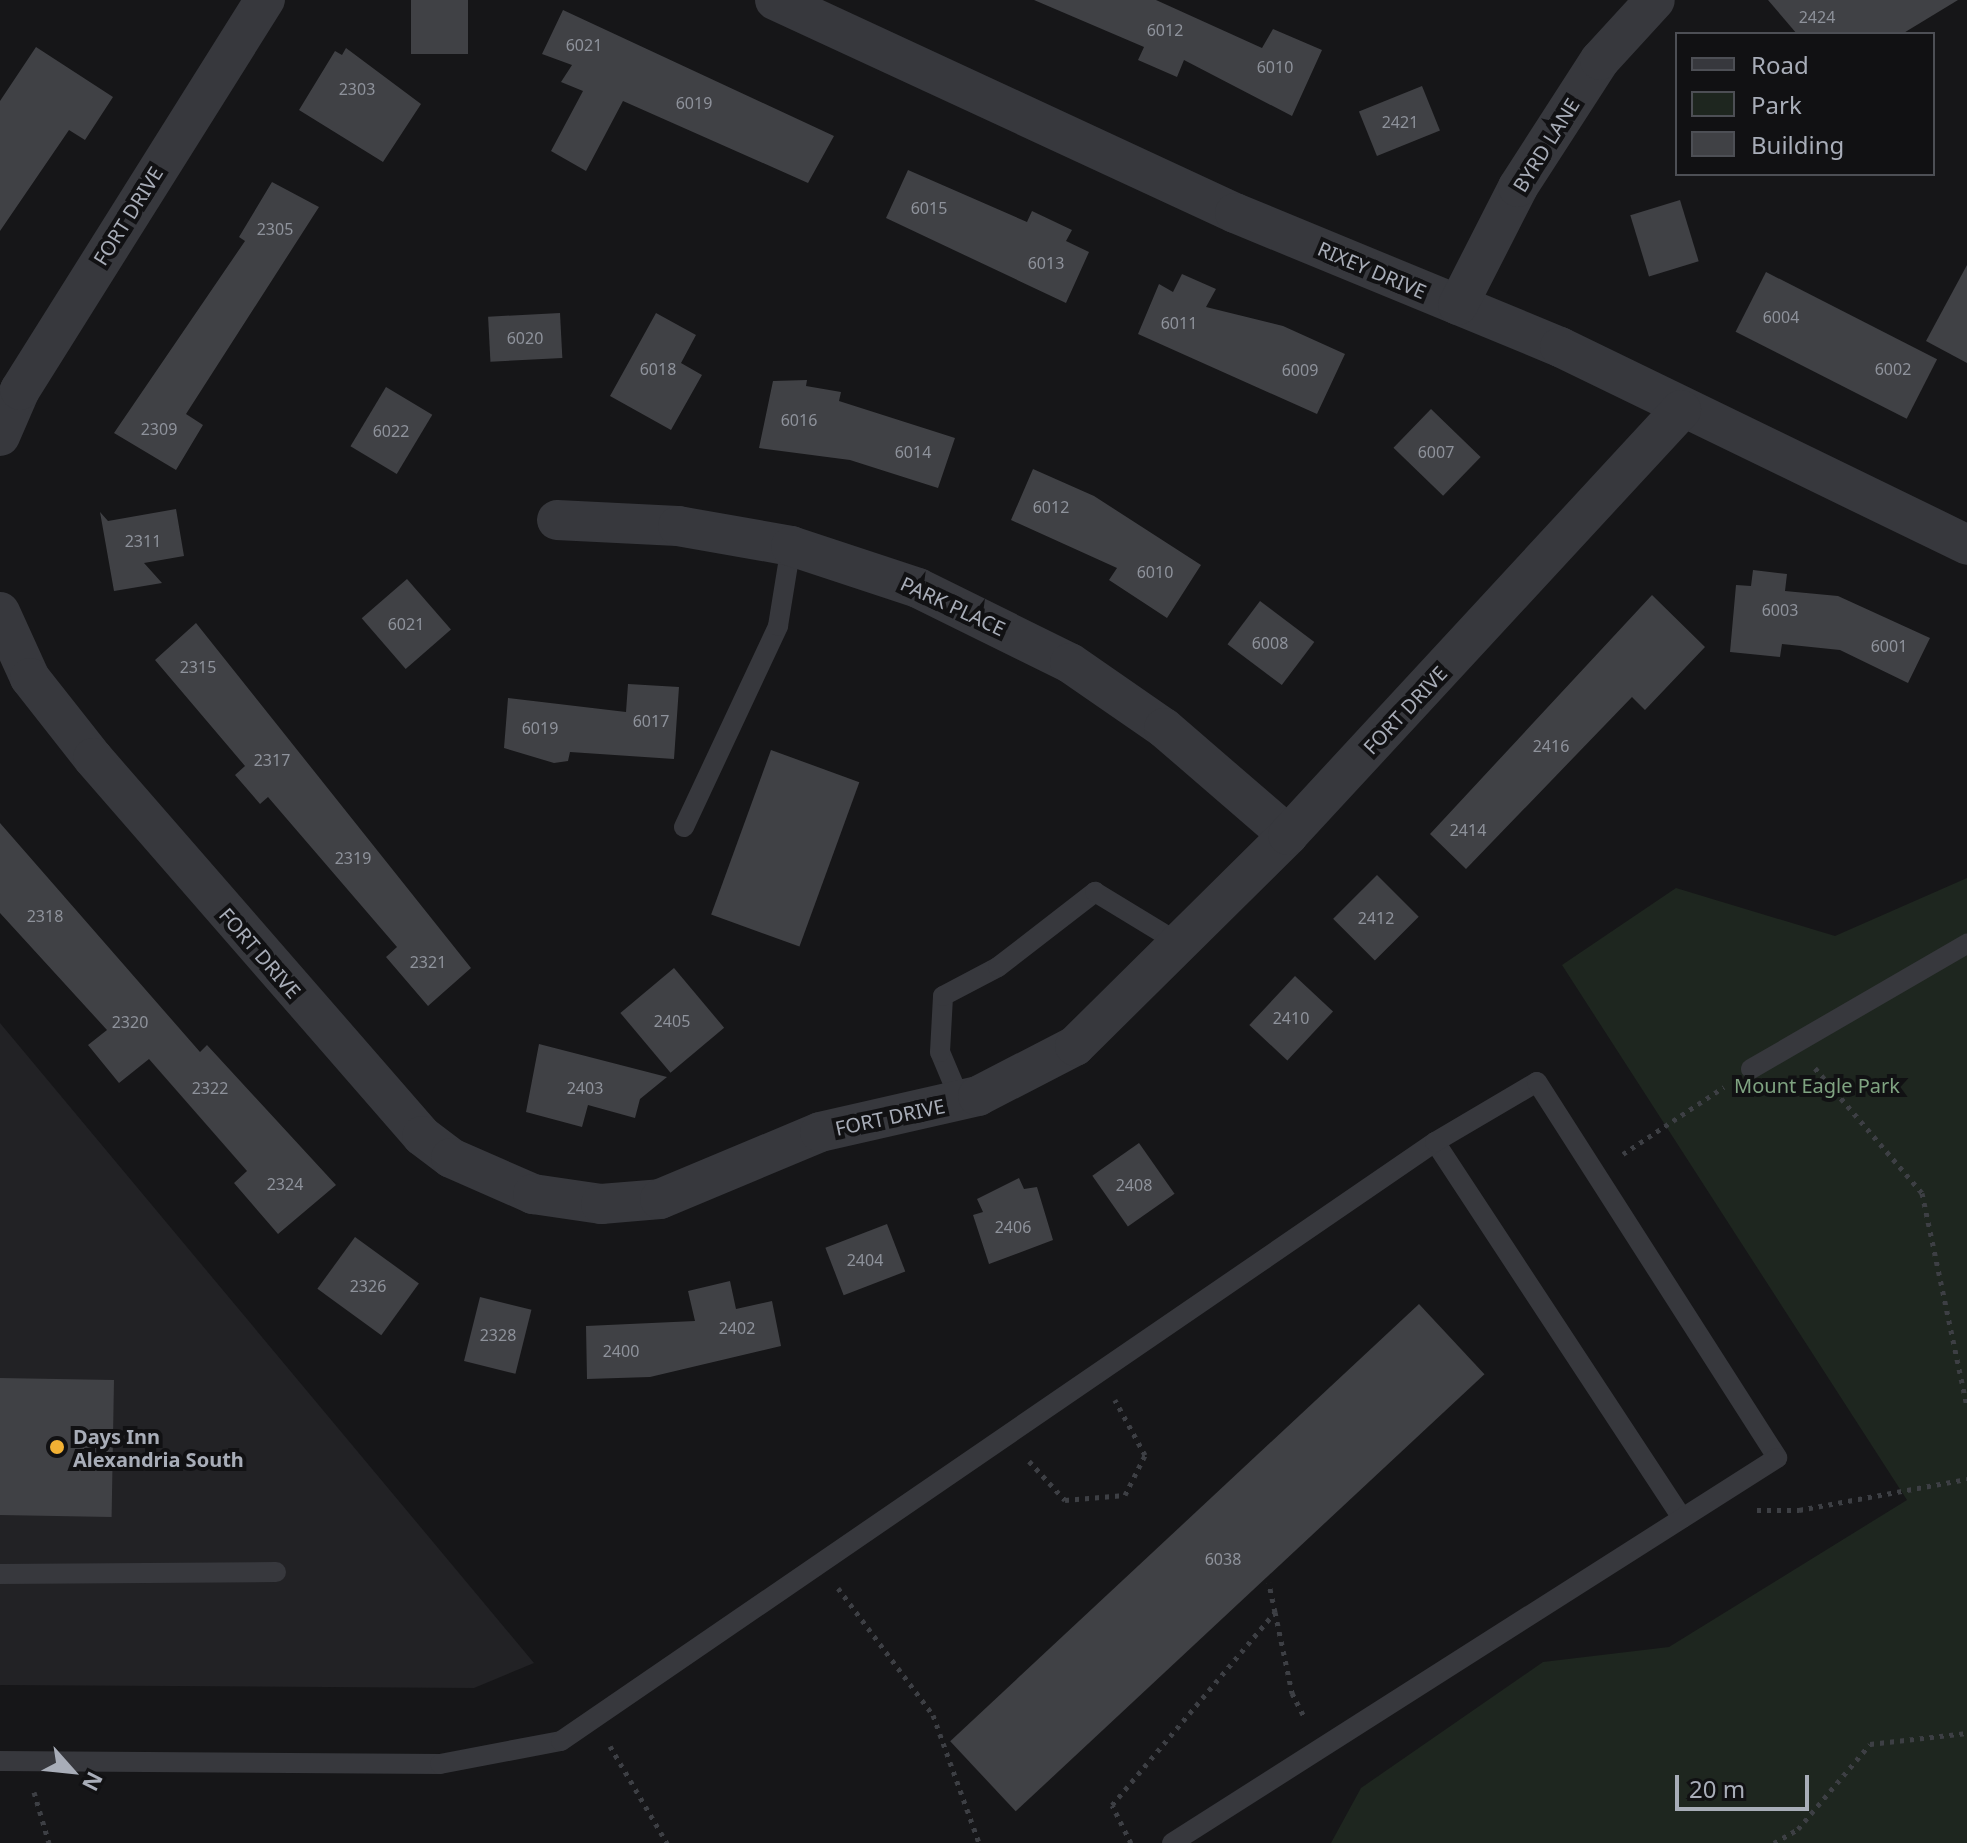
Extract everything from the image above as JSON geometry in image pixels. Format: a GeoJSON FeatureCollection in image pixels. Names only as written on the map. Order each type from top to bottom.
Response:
{"type":"FeatureCollection","features":[{"type":"Feature","properties":{"kind":"street","name":"FORT DRIVE"},"geometry":{"type":"LineString","coordinates":[[0,436],[20,390],[265,0]]}},
{"type":"Feature","properties":{"kind":"street","name":"RIXEY DRIVE"},"geometry":{"type":"LineString","coordinates":[[775,0],[1235,213],[1560,347],[1681,410],[1967,545]]}},
{"type":"Feature","properties":{"kind":"street","name":"BYRD LANE"},"geometry":{"type":"LineString","coordinates":[[1458,305],[1559,124],[1600,60],[1655,0]]}},
{"type":"Feature","properties":{"kind":"street","name":"FORT DRIVE"},"geometry":{"type":"LineString","coordinates":[[0,612],[30,678],[93,758],[372,1084],[451,1158],[533,1194],[601,1204],[660,1199],[820,1132],[961,1102],[1075,1046],[1182,945],[1288,835],[1681,410]]}},
{"type":"Feature","properties":{"kind":"street","name":"PARK PLACE"},"geometry":{"type":"LineString","coordinates":[[557,520],[678,526],[791,546],[918,588],[1070,663],[1164,728],[1288,835]]}},
{"type":"Feature","properties":{"kind":"lane"},"geometry":{"type":"LineString","coordinates":[[684,827],[778,626],[791,546]]}},
{"type":"Feature","properties":{"kind":"lane"},"geometry":{"type":"LineString","coordinates":[[961,1102],[940,1052],[943,996],[998,967],[1095,892],[1182,945]]}},
{"type":"Feature","properties":{"kind":"lane"},"geometry":{"type":"LineString","coordinates":[[1751,1069],[1967,944]]}},
{"type":"Feature","properties":{"kind":"lane"},"geometry":{"type":"LineString","coordinates":[[0,1761],[476,1763],[561,1741],[1435,1142],[1537,1082],[1777,1458],[1172,1843]]}},
{"type":"Feature","properties":{"kind":"lane"},"geometry":{"type":"LineString","coordinates":[[1435,1142],[1682,1518]]}},
{"type":"Feature","properties":{"kind":"lane"},"geometry":{"type":"LineString","coordinates":[[0,1574],[276,1572]]}},
{"type":"Feature","properties":{"kind":"path"},"geometry":{"type":"LineString","coordinates":[[1797,1040],[1835,1098],[1922,1193],[1967,1407]]}},
{"type":"Feature","properties":{"kind":"path"},"geometry":{"type":"LineString","coordinates":[[1595,1173],[1705,1100]]}},
{"type":"Feature","properties":{"kind":"path"},"geometry":{"type":"LineString","coordinates":[[1006,1437],[1065,1500],[1125,1495],[1145,1455],[1098,1375]]}},
{"type":"Feature","properties":{"kind":"path"},"geometry":{"type":"LineString","coordinates":[[1726,1490],[1770,1513],[1967,1479]]}},
{"type":"Feature","properties":{"kind":"path"},"geometry":{"type":"LineString","coordinates":[[818,1563],[933,1715],[979,1843]]}},
{"type":"Feature","properties":{"kind":"path"},"geometry":{"type":"LineString","coordinates":[[1269,1583],[1292,1693],[1320,1748]]}},
{"type":"Feature","properties":{"kind":"path"},"geometry":{"type":"LineString","coordinates":[[1131,1843],[1112,1805],[1275,1612]]}},
{"type":"Feature","properties":{"kind":"path"},"geometry":{"type":"LineString","coordinates":[[593,1718],[667,1843]]}},
{"type":"Feature","properties":{"kind":"path"},"geometry":{"type":"LineString","coordinates":[[1774,1843],[1798,1829],[1870,1744],[1967,1733]]}},
{"type":"Feature","properties":{"kind":"path"},"geometry":{"type":"LineString","coordinates":[[24,1760],[49,1843]]}},
{"type":"Feature","properties":{"kind":"shaded area"},"geometry":{"type":"Polygon","coordinates":[[[0,1023],[534,1663],[474,1688],[0,1685],[0,1023]]]}},
{"type":"Feature","properties":{"kind":"green space","name":"Mount Eagle Park"},"geometry":{"type":"Polygon","coordinates":[[[1967,878],[1967,1843],[1331,1843],[1361,1788],[1543,1662],[1669,1647],[1907,1500],[1562,965],[1676,888],[1835,936],[1967,878]]]}},
{"type":"Feature","properties":{"kind":"building"},"geometry":{"type":"Polygon","coordinates":[[[411,0],[468,0],[468,54],[411,54],[411,0]]]}},
{"type":"Feature","properties":{"kind":"building"},"geometry":{"type":"Polygon","coordinates":[[[1034,0],[1156,0],[1262,48],[1273,29],[1322,50],[1292,116],[1184,60],[1177,77],[1138,60],[1144,47],[1034,0]]]}},
{"type":"Feature","properties":{"kind":"building"},"geometry":{"type":"Polygon","coordinates":[[[1768,0],[1958,0],[1905,32],[1795,32],[1768,0]]]}},
{"type":"Feature","properties":{"kind":"building"},"geometry":{"type":"Polygon","coordinates":[[[563,10],[834,136],[808,183],[623,101],[586,171],[551,151],[583,91],[561,82],[572,65],[542,54],[563,10]]]}},
{"type":"Feature","properties":{"kind":"building"},"geometry":{"type":"Polygon","coordinates":[[[36,47],[113,97],[85,140],[69,130],[0,231],[0,101],[36,47]]]}},
{"type":"Feature","properties":{"kind":"building"},"geometry":{"type":"Polygon","coordinates":[[[346,48],[421,104],[383,162],[299,110],[335,51],[342,55],[346,48]]]}},
{"type":"Feature","properties":{"kind":"building"},"geometry":{"type":"Polygon","coordinates":[[[1422,86],[1440,131],[1377,156],[1359,111],[1422,86]]]}},
{"type":"Feature","properties":{"kind":"building"},"geometry":{"type":"Polygon","coordinates":[[[908,170],[1027,222],[1032,211],[1072,230],[1066,241],[1089,252],[1066,303],[886,218],[908,170]]]}},
{"type":"Feature","properties":{"kind":"building"},"geometry":{"type":"Polygon","coordinates":[[[272,182],[319,207],[186,414],[203,425],[176,470],[114,433],[245,241],[239,237],[272,182]]]}},
{"type":"Feature","properties":{"kind":"building"},"geometry":{"type":"Polygon","coordinates":[[[1680,200],[1699,261],[1649,276],[1630,215],[1680,200]]]}},
{"type":"Feature","properties":{"kind":"building"},"geometry":{"type":"Polygon","coordinates":[[[1967,265],[1967,363],[1926,341],[1967,265]]]}},
{"type":"Feature","properties":{"kind":"building"},"geometry":{"type":"Polygon","coordinates":[[[1766,272],[1937,359],[1907,419],[1736,332],[1766,272]]]}},
{"type":"Feature","properties":{"kind":"building"},"geometry":{"type":"Polygon","coordinates":[[[1182,274],[1216,289],[1206,307],[1283,326],[1345,354],[1317,414],[1138,334],[1159,284],[1173,292],[1182,274]]]}},
{"type":"Feature","properties":{"kind":"building"},"geometry":{"type":"Polygon","coordinates":[[[560,313],[562,358],[490,362],[488,317],[560,313]]]}},
{"type":"Feature","properties":{"kind":"building"},"geometry":{"type":"Polygon","coordinates":[[[656,313],[696,335],[681,363],[702,375],[671,430],[610,396],[656,313]]]}},
{"type":"Feature","properties":{"kind":"building"},"geometry":{"type":"Polygon","coordinates":[[[807,380],[806,386],[841,392],[839,401],[955,438],[938,488],[850,460],[759,448],[773,381],[807,380]]]}},
{"type":"Feature","properties":{"kind":"building"},"geometry":{"type":"Polygon","coordinates":[[[386,387],[432,415],[397,474],[350,446],[386,387]]]}},
{"type":"Feature","properties":{"kind":"building"},"geometry":{"type":"Polygon","coordinates":[[[1431,409],[1481,457],[1443,496],[1393,448],[1431,409]]]}},
{"type":"Feature","properties":{"kind":"building"},"geometry":{"type":"Polygon","coordinates":[[[1033,469],[1094,496],[1201,565],[1167,618],[1109,580],[1117,568],[1011,520],[1033,469]]]}},
{"type":"Feature","properties":{"kind":"building"},"geometry":{"type":"Polygon","coordinates":[[[176,509],[184,556],[144,563],[162,583],[114,591],[100,512],[108,521],[176,509]]]}},
{"type":"Feature","properties":{"kind":"building"},"geometry":{"type":"Polygon","coordinates":[[[1753,570],[1787,574],[1785,591],[1838,596],[1930,638],[1908,683],[1840,650],[1782,644],[1780,657],[1730,652],[1736,585],[1751,586],[1753,570]]]}},
{"type":"Feature","properties":{"kind":"building"},"geometry":{"type":"Polygon","coordinates":[[[407,579],[451,630],[406,669],[362,618],[407,579]]]}},
{"type":"Feature","properties":{"kind":"building"},"geometry":{"type":"Polygon","coordinates":[[[1652,595],[1705,647],[1645,710],[1632,697],[1466,869],[1430,834],[1652,595]]]}},
{"type":"Feature","properties":{"kind":"building"},"geometry":{"type":"Polygon","coordinates":[[[1260,601],[1314,642],[1282,685],[1228,644],[1260,601]]]}},
{"type":"Feature","properties":{"kind":"building"},"geometry":{"type":"Polygon","coordinates":[[[196,623],[471,968],[428,1006],[386,957],[397,947],[268,797],[260,804],[235,775],[245,766],[155,660],[196,623]]]}},
{"type":"Feature","properties":{"kind":"building"},"geometry":{"type":"Polygon","coordinates":[[[628,684],[679,687],[674,759],[570,752],[568,761],[554,763],[504,748],[508,698],[626,712],[628,684]]]}},
{"type":"Feature","properties":{"kind":"building"},"geometry":{"type":"Polygon","coordinates":[[[771,750],[859,782],[799,947],[711,914],[771,750]]]}},
{"type":"Feature","properties":{"kind":"building"},"geometry":{"type":"Polygon","coordinates":[[[0,823],[200,1052],[207,1045],[336,1185],[278,1234],[234,1183],[247,1171],[149,1059],[119,1083],[88,1045],[107,1030],[0,913],[0,823]]]}},
{"type":"Feature","properties":{"kind":"building"},"geometry":{"type":"Polygon","coordinates":[[[1377,875],[1419,917],[1375,961],[1333,919],[1377,875]]]}},
{"type":"Feature","properties":{"kind":"building"},"geometry":{"type":"Polygon","coordinates":[[[674,968],[724,1028],[671,1073],[620,1013],[674,968]]]}},
{"type":"Feature","properties":{"kind":"building"},"geometry":{"type":"Polygon","coordinates":[[[1295,976],[1333,1011],[1287,1060],[1249,1025],[1295,976]]]}},
{"type":"Feature","properties":{"kind":"building"},"geometry":{"type":"Polygon","coordinates":[[[539,1044],[667,1077],[640,1099],[635,1118],[588,1105],[582,1127],[526,1112],[539,1044]]]}},
{"type":"Feature","properties":{"kind":"building"},"geometry":{"type":"Polygon","coordinates":[[[1139,1143],[1175,1194],[1128,1226],[1092,1176],[1139,1143]]]}},
{"type":"Feature","properties":{"kind":"building"},"geometry":{"type":"Polygon","coordinates":[[[1019,1178],[1024,1189],[1037,1187],[1053,1240],[989,1264],[973,1215],[983,1212],[977,1199],[1019,1178]]]}},
{"type":"Feature","properties":{"kind":"building"},"geometry":{"type":"Polygon","coordinates":[[[887,1224],[905,1272],[844,1295],[825,1248],[887,1224]]]}},
{"type":"Feature","properties":{"kind":"building"},"geometry":{"type":"Polygon","coordinates":[[[355,1237],[419,1283],[381,1335],[317,1289],[355,1237]]]}},
{"type":"Feature","properties":{"kind":"building"},"geometry":{"type":"Polygon","coordinates":[[[730,1281],[736,1309],[772,1301],[781,1346],[650,1377],[587,1379],[586,1326],[695,1321],[688,1291],[730,1281]]]}},
{"type":"Feature","properties":{"kind":"building"},"geometry":{"type":"Polygon","coordinates":[[[480,1297],[531,1310],[515,1374],[464,1361],[480,1297]]]}},
{"type":"Feature","properties":{"kind":"building"},"geometry":{"type":"Polygon","coordinates":[[[1419,1304],[1484,1374],[1016,1811],[950,1741],[1419,1304]]]}},
{"type":"Feature","properties":{"kind":"building","name":"Days Inn Alexandria South"},"geometry":{"type":"Polygon","coordinates":[[[0,1378],[114,1380],[112,1517],[0,1515],[0,1378]]]}},
{"type":"Feature","properties":{"kind":"place","name":"Days Inn Alexandria South"},"geometry":{"type":"Point","coordinates":[57,1447]}}]}
